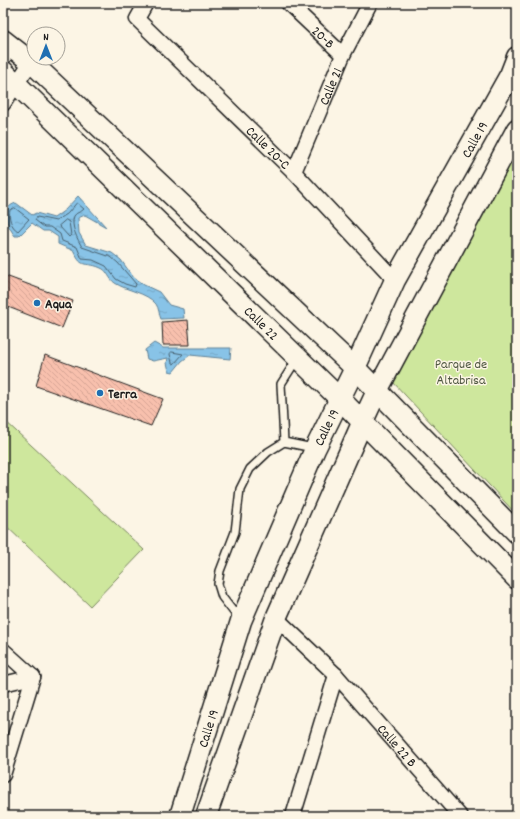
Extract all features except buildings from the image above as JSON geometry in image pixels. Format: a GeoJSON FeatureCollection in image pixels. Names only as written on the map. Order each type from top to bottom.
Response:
{"type":"FeatureCollection","features":[{"type":"Feature","properties":{"kind":"street","name":"Calle 20-C"},"geometry":{"type":"LineString","coordinates":[[146,3],[137,19],[294,172],[395,280]]}},
{"type":"Feature","properties":{"kind":"street","name":"20-B"},"geometry":{"type":"LineString","coordinates":[[288,3],[343,55]]}},
{"type":"Feature","properties":{"kind":"street","name":"Calle 21"},"geometry":{"type":"LineString","coordinates":[[294,172],[343,55],[370,3]]}},
{"type":"Feature","properties":{"kind":"street"},"geometry":{"type":"LineString","coordinates":[[6,49],[26,59]]}},
{"type":"Feature","properties":{"kind":"street","name":"Calle 19"},"geometry":{"type":"LineString","coordinates":[[180,816],[241,621],[315,448],[355,368],[395,280],[510,75],[517,57]]}},
{"type":"Feature","properties":{"kind":"street"},"geometry":{"type":"LineString","coordinates":[[3,104],[10,76],[26,65]]}},
{"type":"Feature","properties":{"kind":"street"},"geometry":{"type":"LineString","coordinates":[[35,66],[355,368],[517,533]]}},
{"type":"Feature","properties":{"kind":"street","name":"Calle 22"},"geometry":{"type":"LineString","coordinates":[[10,76],[363,421],[517,579]]}},
{"type":"Feature","properties":{"kind":"street","name":"Calle 19"},"geometry":{"type":"LineString","coordinates":[[206,816],[276,618],[363,421],[377,391],[517,129]]}},
{"type":"Feature","properties":{"kind":"street","name":"Calle 22 B"},"geometry":{"type":"LineString","coordinates":[[276,618],[336,675],[460,816]]}},
{"type":"Feature","properties":{"kind":"street"},"geometry":{"type":"LineString","coordinates":[[3,650],[33,678]]}},
{"type":"Feature","properties":{"kind":"street"},"geometry":{"type":"LineString","coordinates":[[293,816],[336,675]]}},
{"type":"Feature","properties":{"kind":"street"},"geometry":{"type":"LineString","coordinates":[[3,684],[33,678]]}},
{"type":"Feature","properties":{"kind":"street"},"geometry":{"type":"LineString","coordinates":[[3,775],[33,678]]}},
{"type":"Feature","properties":{"kind":"lane"},"geometry":{"type":"LineString","coordinates":[[284,442],[282,384],[298,357]]}},
{"type":"Feature","properties":{"kind":"lane"},"geometry":{"type":"LineString","coordinates":[[241,621],[222,597],[218,584],[220,571],[235,532],[240,489],[250,469],[268,452],[284,442],[315,448]]}},
{"type":"Feature","properties":{"kind":"green space","name":"Parque de Altabrisa"},"geometry":{"type":"Polygon","coordinates":[[[517,140],[517,515],[392,381],[517,140]]]}},
{"type":"Feature","properties":{"kind":"green space"},"geometry":{"type":"Polygon","coordinates":[[[3,419],[144,550],[90,606],[3,523],[3,419]]]}},
{"type":"Feature","properties":{"kind":"water"},"geometry":{"type":"Polygon","coordinates":[[[78,196],[106,227],[85,215],[78,218],[79,233],[86,245],[112,253],[121,260],[134,278],[144,285],[159,292],[169,305],[183,309],[184,318],[161,319],[157,306],[152,300],[142,294],[115,283],[103,269],[97,266],[82,263],[74,251],[58,244],[58,237],[49,231],[43,231],[32,223],[19,236],[15,236],[7,222],[6,212],[11,205],[16,203],[32,215],[36,213],[54,218],[65,210],[78,196]]]}},
{"type":"Feature","properties":{"kind":"water"},"geometry":{"type":"Polygon","coordinates":[[[154,343],[163,348],[231,348],[230,359],[190,355],[182,361],[173,372],[169,371],[167,363],[168,358],[153,361],[147,359],[145,350],[154,343]]]}},
{"type":"Feature","properties":{"kind":"place","name":"Aqua"},"geometry":{"type":"Point","coordinates":[37,303]}},
{"type":"Feature","properties":{"kind":"place","name":"Terra"},"geometry":{"type":"Point","coordinates":[100,393]}}]}
